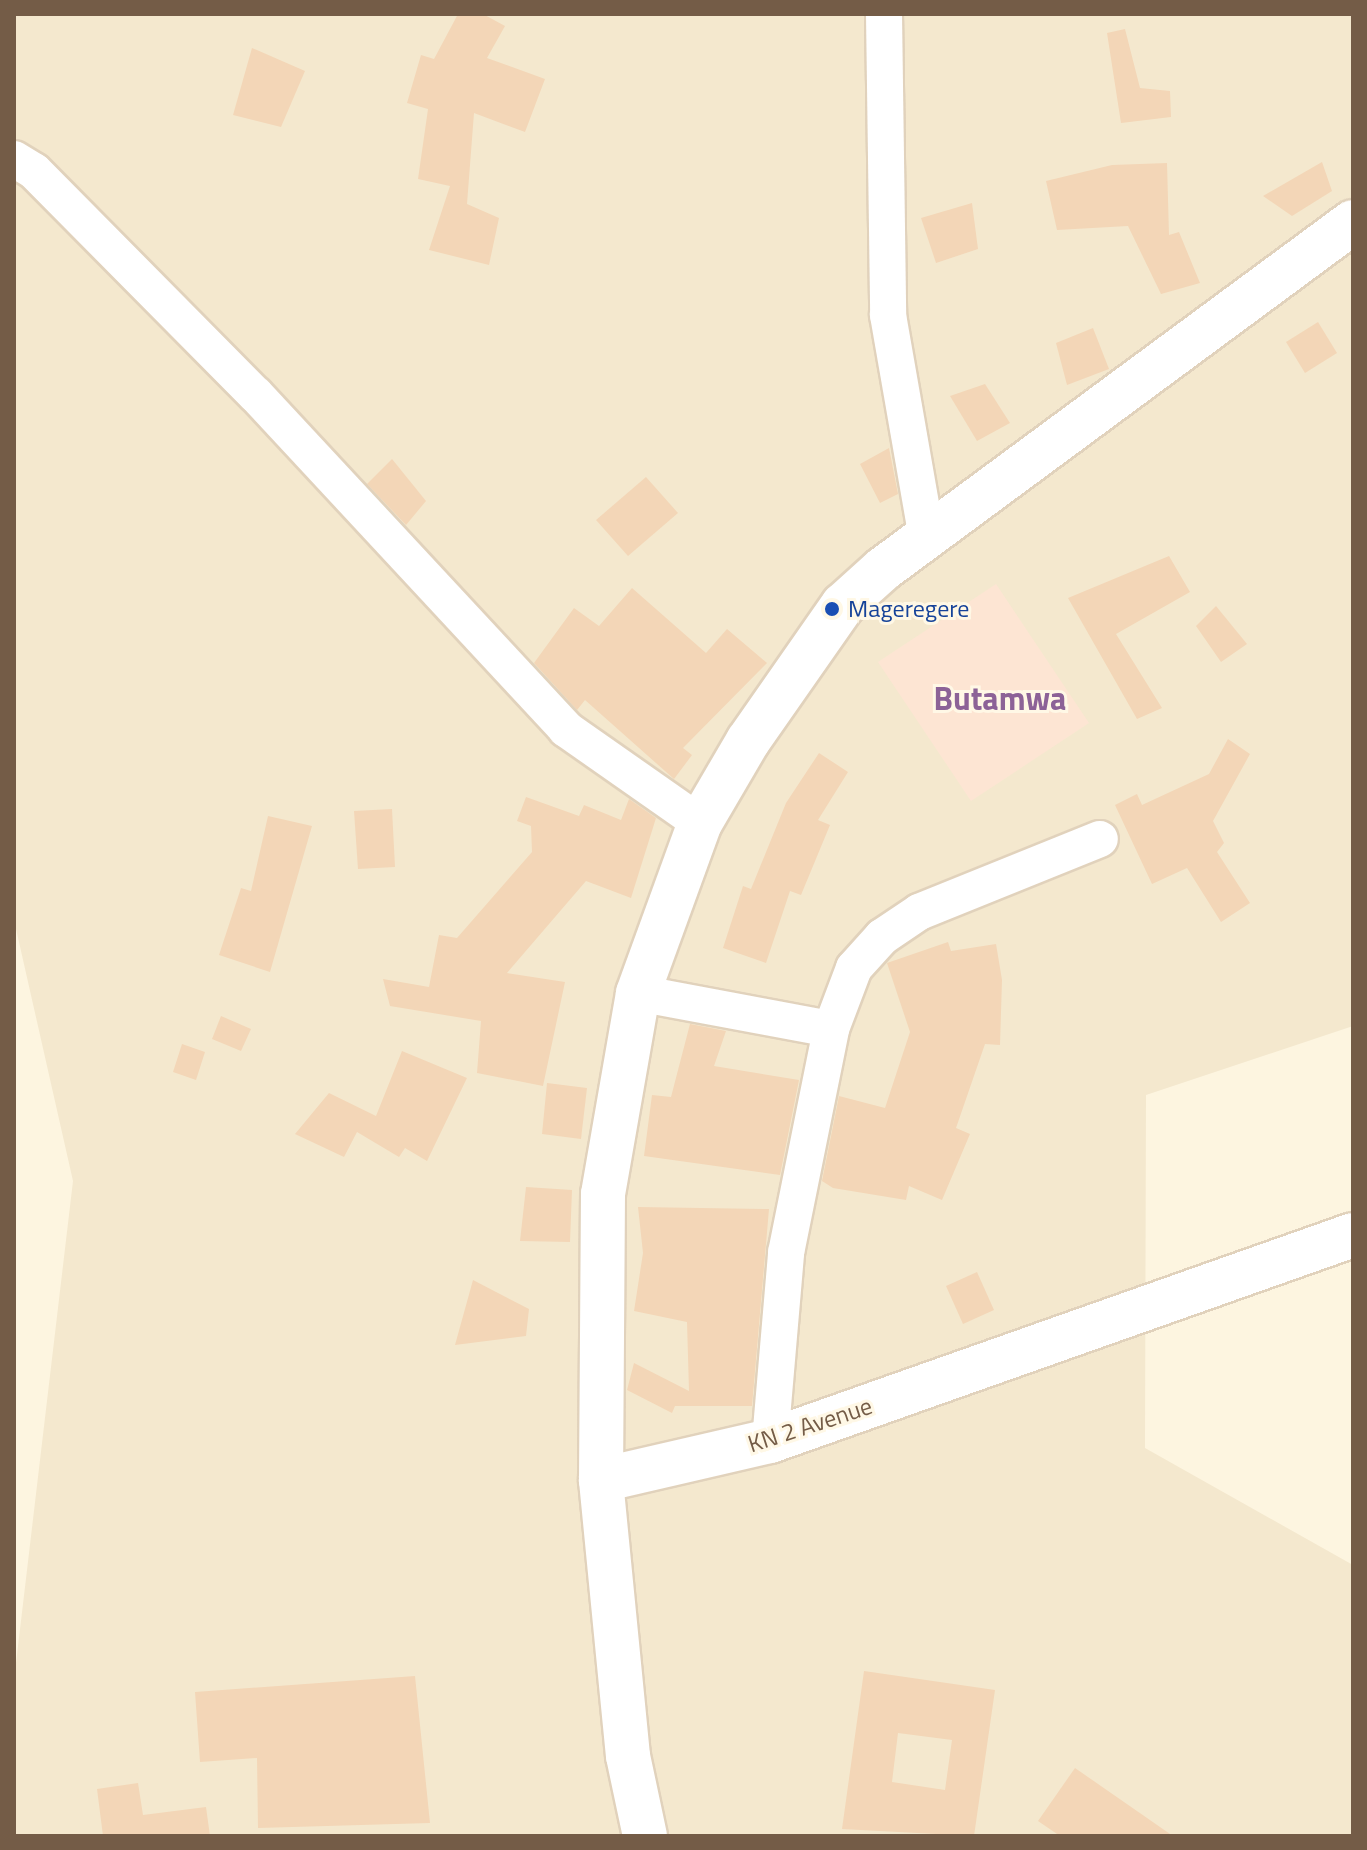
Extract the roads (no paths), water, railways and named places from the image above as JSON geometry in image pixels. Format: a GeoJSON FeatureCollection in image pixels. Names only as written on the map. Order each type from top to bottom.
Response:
{"type":"FeatureCollection","features":[{"type":"Feature","properties":{"kind":"street"},"geometry":{"type":"LineString","coordinates":[[884,14],[888,315],[927,538]]}},
{"type":"Feature","properties":{"kind":"street"},"geometry":{"type":"LineString","coordinates":[[14,159],[34,171],[256,395],[566,729],[700,823]]}},
{"type":"Feature","properties":{"kind":"street"},"geometry":{"type":"LineString","coordinates":[[645,1836],[628,1756],[601,1480],[603,1194],[638,993],[700,823],[843,605],[927,538],[1353,222]]}},
{"type":"Feature","properties":{"kind":"street"},"geometry":{"type":"LineString","coordinates":[[770,1441],[786,1253],[831,1029],[854,968],[882,937],[919,912],[1100,839]]}},
{"type":"Feature","properties":{"kind":"street"},"geometry":{"type":"LineString","coordinates":[[638,993],[831,1029]]}},
{"type":"Feature","properties":{"kind":"street","name":"KN 2 Avenue"},"geometry":{"type":"LineString","coordinates":[[601,1480],[770,1441],[1353,1235]]}},
{"type":"Feature","properties":{"kind":"place","name":"Mageregere"},"geometry":{"type":"Point","coordinates":[832,609]}},
{"type":"Feature","properties":{"kind":"district","name":"Butamwa"},"geometry":{"type":"Point","coordinates":[1000,698]}}]}
